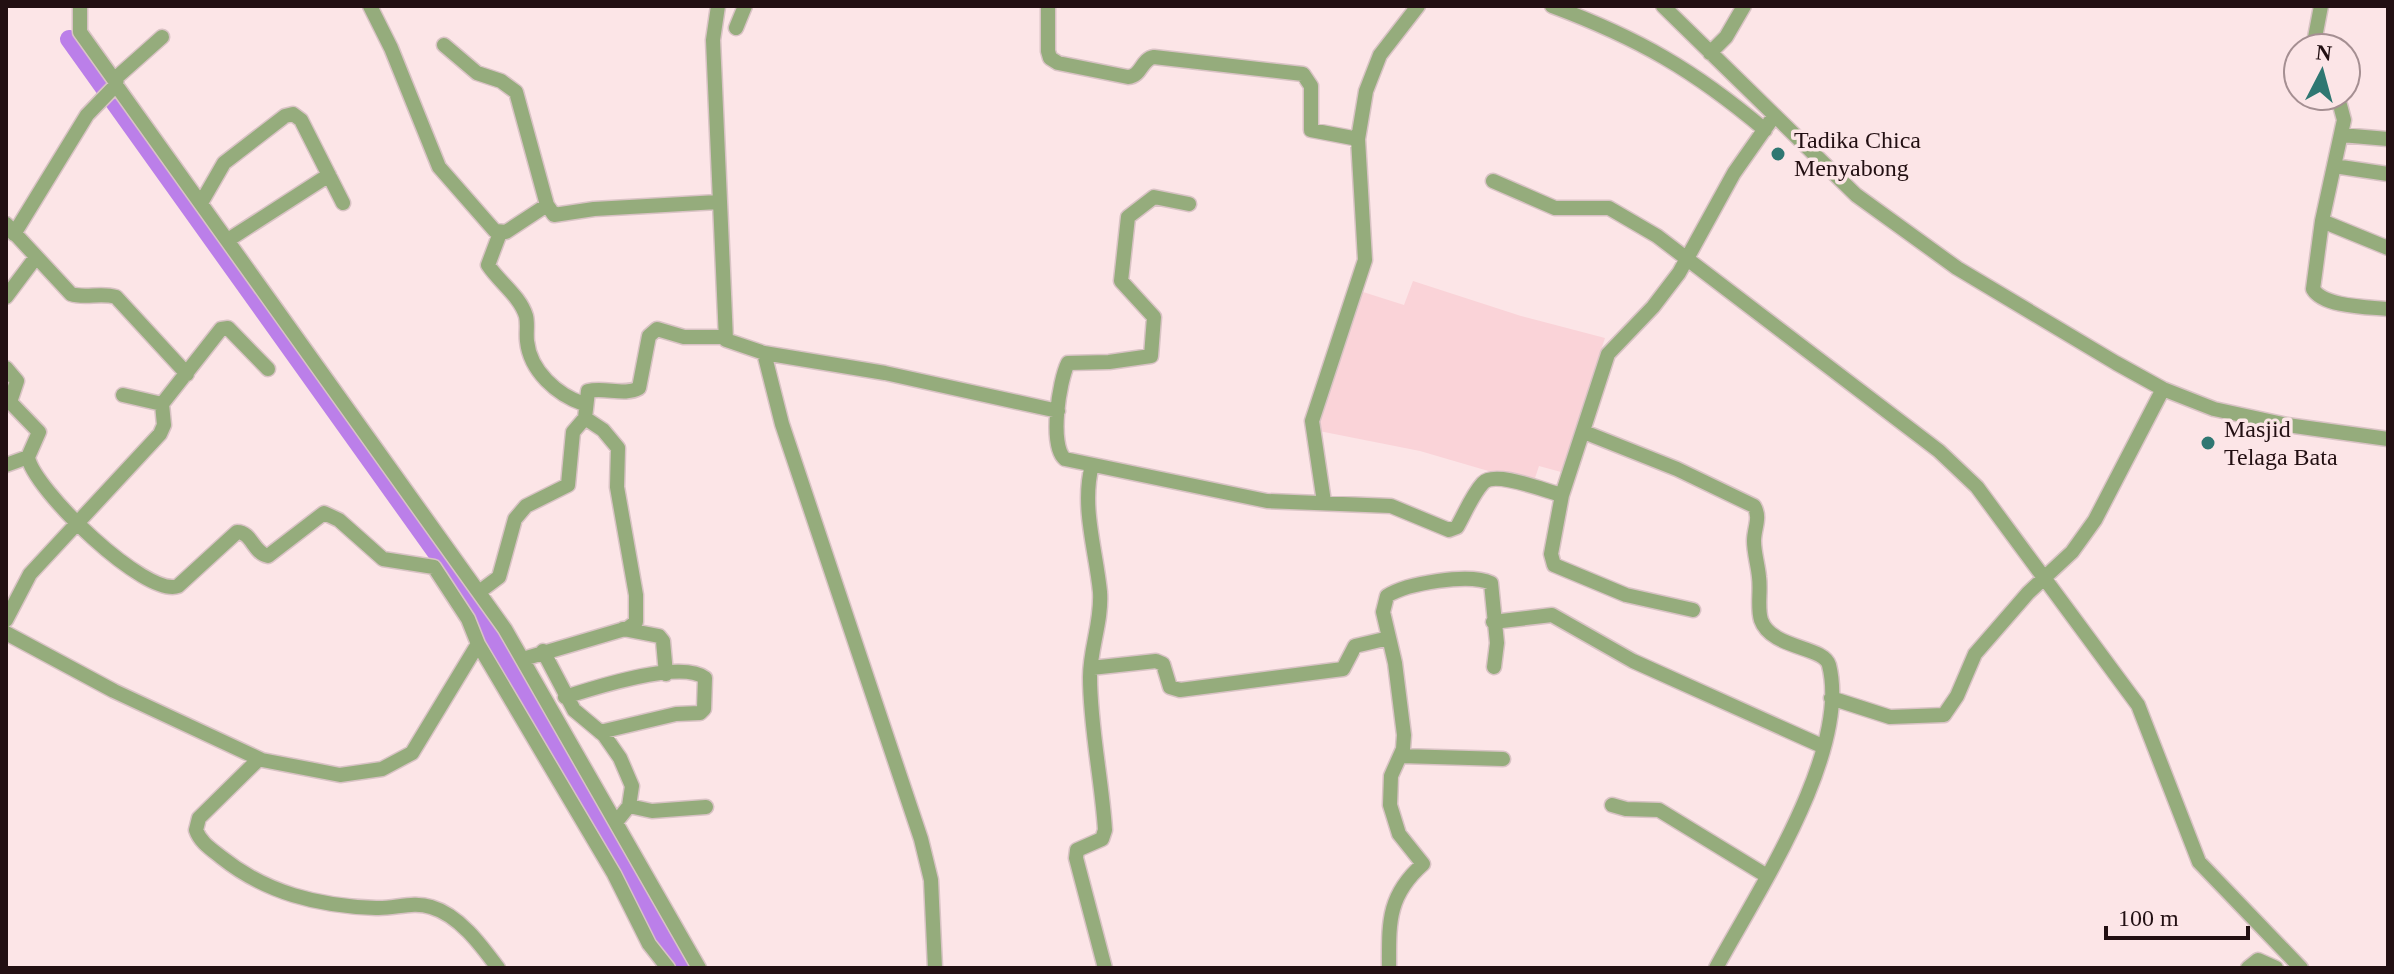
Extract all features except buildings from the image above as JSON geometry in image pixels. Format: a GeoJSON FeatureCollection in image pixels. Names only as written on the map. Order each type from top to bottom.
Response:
{"type":"FeatureCollection","features":[{"type":"Feature","properties":{"kind":"street"},"geometry":{"type":"LineString","coordinates":[[80,6],[80,32],[115,84],[479,592],[523,659],[617,821],[695,966]]}},
{"type":"Feature","properties":{"kind":"street"},"geometry":{"type":"LineString","coordinates":[[370,6],[391,48],[439,167],[460,195],[500,233]]}},
{"type":"Feature","properties":{"kind":"street"},"geometry":{"type":"LineString","coordinates":[[718,6],[713,40],[724,337]]}},
{"type":"Feature","properties":{"kind":"street"},"geometry":{"type":"LineString","coordinates":[[736,28],[745,6]]}},
{"type":"Feature","properties":{"kind":"street"},"geometry":{"type":"LineString","coordinates":[[1048,6],[1048,51],[1050,58],[1058,63],[1128,77],[1137,75],[1145,62],[1154,57],[1303,74],[1311,86],[1311,130],[1358,139]]}},
{"type":"Feature","properties":{"kind":"street"},"geometry":{"type":"LineString","coordinates":[[1324,502],[1312,421],[1365,260],[1358,139],[1370,73],[1418,6]]}},
{"type":"Feature","properties":{"kind":"street"},"geometry":{"type":"LineString","coordinates":[[1552,6],[1654,49],[1708,84],[1765,130]]}},
{"type":"Feature","properties":{"kind":"street"},"geometry":{"type":"LineString","coordinates":[[1663,6],[1846,188],[1921,243],[2046,322],[2163,389],[2246,417],[2388,439]]}},
{"type":"Feature","properties":{"kind":"street"},"geometry":{"type":"LineString","coordinates":[[1710,53],[1726,37],[1744,6]]}},
{"type":"Feature","properties":{"kind":"street"},"geometry":{"type":"LineString","coordinates":[[2316,32],[2321,6]]}},
{"type":"Feature","properties":{"kind":"street"},"geometry":{"type":"LineString","coordinates":[[162,37],[99,99],[10,229],[71,294],[79,297],[103,293],[116,297],[187,374]]}},
{"type":"Feature","properties":{"kind":"street"},"geometry":{"type":"LineString","coordinates":[[444,45],[477,73],[501,81],[516,92],[547,205],[554,215],[594,209],[718,202]]}},
{"type":"Feature","properties":{"kind":"street"},"geometry":{"type":"LineString","coordinates":[[2344,112],[2312,285],[2315,294],[2331,301],[2388,309]]}},
{"type":"Feature","properties":{"kind":"street"},"geometry":{"type":"LineString","coordinates":[[201,203],[224,163],[289,114],[301,120],[343,203]]}},
{"type":"Feature","properties":{"kind":"street"},"geometry":{"type":"LineString","coordinates":[[1693,610],[1626,595],[1554,565],[1551,554],[1562,495],[1608,354],[1653,307],[1687,259],[1734,173],[1774,116]]}},
{"type":"Feature","properties":{"kind":"street"},"geometry":{"type":"LineString","coordinates":[[2341,135],[2388,139]]}},
{"type":"Feature","properties":{"kind":"street"},"geometry":{"type":"LineString","coordinates":[[2334,166],[2388,174]]}},
{"type":"Feature","properties":{"kind":"street"},"geometry":{"type":"LineString","coordinates":[[228,240],[329,175]]}},
{"type":"Feature","properties":{"kind":"street"},"geometry":{"type":"LineString","coordinates":[[1493,181],[1555,208],[1609,208],[1687,259],[1960,468],[2138,705],[2199,862],[2301,968]]}},
{"type":"Feature","properties":{"kind":"street"},"geometry":{"type":"LineString","coordinates":[[1189,204],[1154,197],[1134,210],[1126,224],[1121,281],[1154,317],[1151,356],[1109,362],[1068,363],[1058,411],[1059,454],[1065,459],[1267,501],[1391,506],[1449,530],[1457,527],[1480,486],[1489,478],[1500,477],[1562,495]]}},
{"type":"Feature","properties":{"kind":"street"},"geometry":{"type":"LineString","coordinates":[[523,659],[623,629],[636,622],[637,609],[619,504],[618,448],[585,411],[551,386],[530,356],[526,317],[515,296],[488,265],[500,233],[547,205]]}},
{"type":"Feature","properties":{"kind":"street"},"geometry":{"type":"LineString","coordinates":[[2322,221],[2388,248]]}},
{"type":"Feature","properties":{"kind":"street"},"geometry":{"type":"LineString","coordinates":[[6,297],[36,257]]}},
{"type":"Feature","properties":{"kind":"street"},"geometry":{"type":"LineString","coordinates":[[6,620],[30,574],[160,434],[164,425],[162,404],[221,329],[228,328],[268,369]]}},
{"type":"Feature","properties":{"kind":"street"},"geometry":{"type":"LineString","coordinates":[[479,592],[499,577],[515,519],[526,506],[568,485],[573,432],[585,411],[588,391],[602,387],[632,392],[639,388],[649,336],[657,329],[684,337],[724,337],[764,353],[885,373],[1058,411]]}},
{"type":"Feature","properties":{"kind":"street"},"geometry":{"type":"LineString","coordinates":[[764,353],[782,424],[921,839],[931,880],[935,968]]}},
{"type":"Feature","properties":{"kind":"street"},"geometry":{"type":"LineString","coordinates":[[6,368],[17,381],[10,402],[39,432],[28,457],[6,465]]}},
{"type":"Feature","properties":{"kind":"street"},"geometry":{"type":"LineString","coordinates":[[1831,698],[1890,717],[1944,715],[1957,696],[1975,654],[2043,578],[2072,552],[2095,520],[2163,389]]}},
{"type":"Feature","properties":{"kind":"street"},"geometry":{"type":"LineString","coordinates":[[123,395],[162,404]]}},
{"type":"Feature","properties":{"kind":"street"},"geometry":{"type":"LineString","coordinates":[[1584,432],[1677,469],[1754,506],[1758,514],[1754,543],[1760,619],[1776,637],[1827,660],[1831,698],[1822,746],[1799,819],[1716,968]]}},
{"type":"Feature","properties":{"kind":"street"},"geometry":{"type":"LineString","coordinates":[[28,457],[37,477],[113,556],[163,587],[172,588],[237,532],[243,533],[260,553],[268,556],[327,513],[383,559],[434,567],[468,619],[478,644],[614,874],[649,944],[668,968]]}},
{"type":"Feature","properties":{"kind":"street"},"geometry":{"type":"LineString","coordinates":[[1092,465],[1088,483],[1092,550],[1100,608],[1091,668],[1105,830],[1102,839],[1077,850],[1077,868],[1105,968]]}},
{"type":"Feature","properties":{"kind":"street"},"geometry":{"type":"LineString","coordinates":[[1389,968],[1394,902],[1407,878],[1423,864],[1399,834],[1390,805],[1391,776],[1401,756],[1404,735],[1383,612],[1387,596],[1407,587],[1431,583],[1483,579],[1491,583],[1497,643],[1494,667]]}},
{"type":"Feature","properties":{"kind":"street"},"geometry":{"type":"LineString","coordinates":[[1493,622],[1552,615],[1633,661],[1822,746]]}},
{"type":"Feature","properties":{"kind":"street"},"geometry":{"type":"LineString","coordinates":[[623,629],[659,636],[663,641],[666,674]]}},
{"type":"Feature","properties":{"kind":"street"},"geometry":{"type":"LineString","coordinates":[[6,633],[114,691],[259,759],[340,775],[396,765],[412,753],[472,648],[478,644]]}},
{"type":"Feature","properties":{"kind":"street"},"geometry":{"type":"LineString","coordinates":[[1091,668],[1156,661],[1163,664],[1170,687],[1180,690],[1343,669],[1355,646],[1389,638]]}},
{"type":"Feature","properties":{"kind":"street"},"geometry":{"type":"LineString","coordinates":[[543,651],[565,697],[580,716],[600,732],[620,758],[632,786],[629,806],[617,821]]}},
{"type":"Feature","properties":{"kind":"street"},"geometry":{"type":"LineString","coordinates":[[565,697],[627,679],[698,672],[705,678],[704,709],[700,713],[676,714],[600,732]]}},
{"type":"Feature","properties":{"kind":"street"},"geometry":{"type":"LineString","coordinates":[[1401,756],[1503,759]]}},
{"type":"Feature","properties":{"kind":"street"},"geometry":{"type":"LineString","coordinates":[[259,759],[199,818],[196,830],[203,842],[243,874],[271,889],[356,907],[427,905],[443,911],[461,925],[498,968]]}},
{"type":"Feature","properties":{"kind":"street"},"geometry":{"type":"LineString","coordinates":[[1612,805],[1626,809],[1659,810],[1767,876]]}},
{"type":"Feature","properties":{"kind":"street"},"geometry":{"type":"LineString","coordinates":[[629,806],[652,811],[706,807]]}},
{"type":"Feature","properties":{"kind":"street"},"geometry":{"type":"LineString","coordinates":[[2248,968],[2258,960],[2276,968]]}},
{"type":"Feature","properties":{"kind":"shaded area"},"geometry":{"type":"Polygon","coordinates":[[[1413,281],[1521,316],[1605,338],[1561,472],[1539,466],[1533,484],[1420,451],[1314,430],[1360,291],[1404,305],[1413,281]]]}},
{"type":"Feature","properties":{"kind":"waterway"},"geometry":{"type":"LineString","coordinates":[[69,39],[480,614],[679,966]]}},
{"type":"Feature","properties":{"kind":"place","name":"Tadika Chica Menyabong"},"geometry":{"type":"Point","coordinates":[1778,154]}},
{"type":"Feature","properties":{"kind":"place","name":"Masjid Telaga Bata"},"geometry":{"type":"Point","coordinates":[2208,443]}}]}
